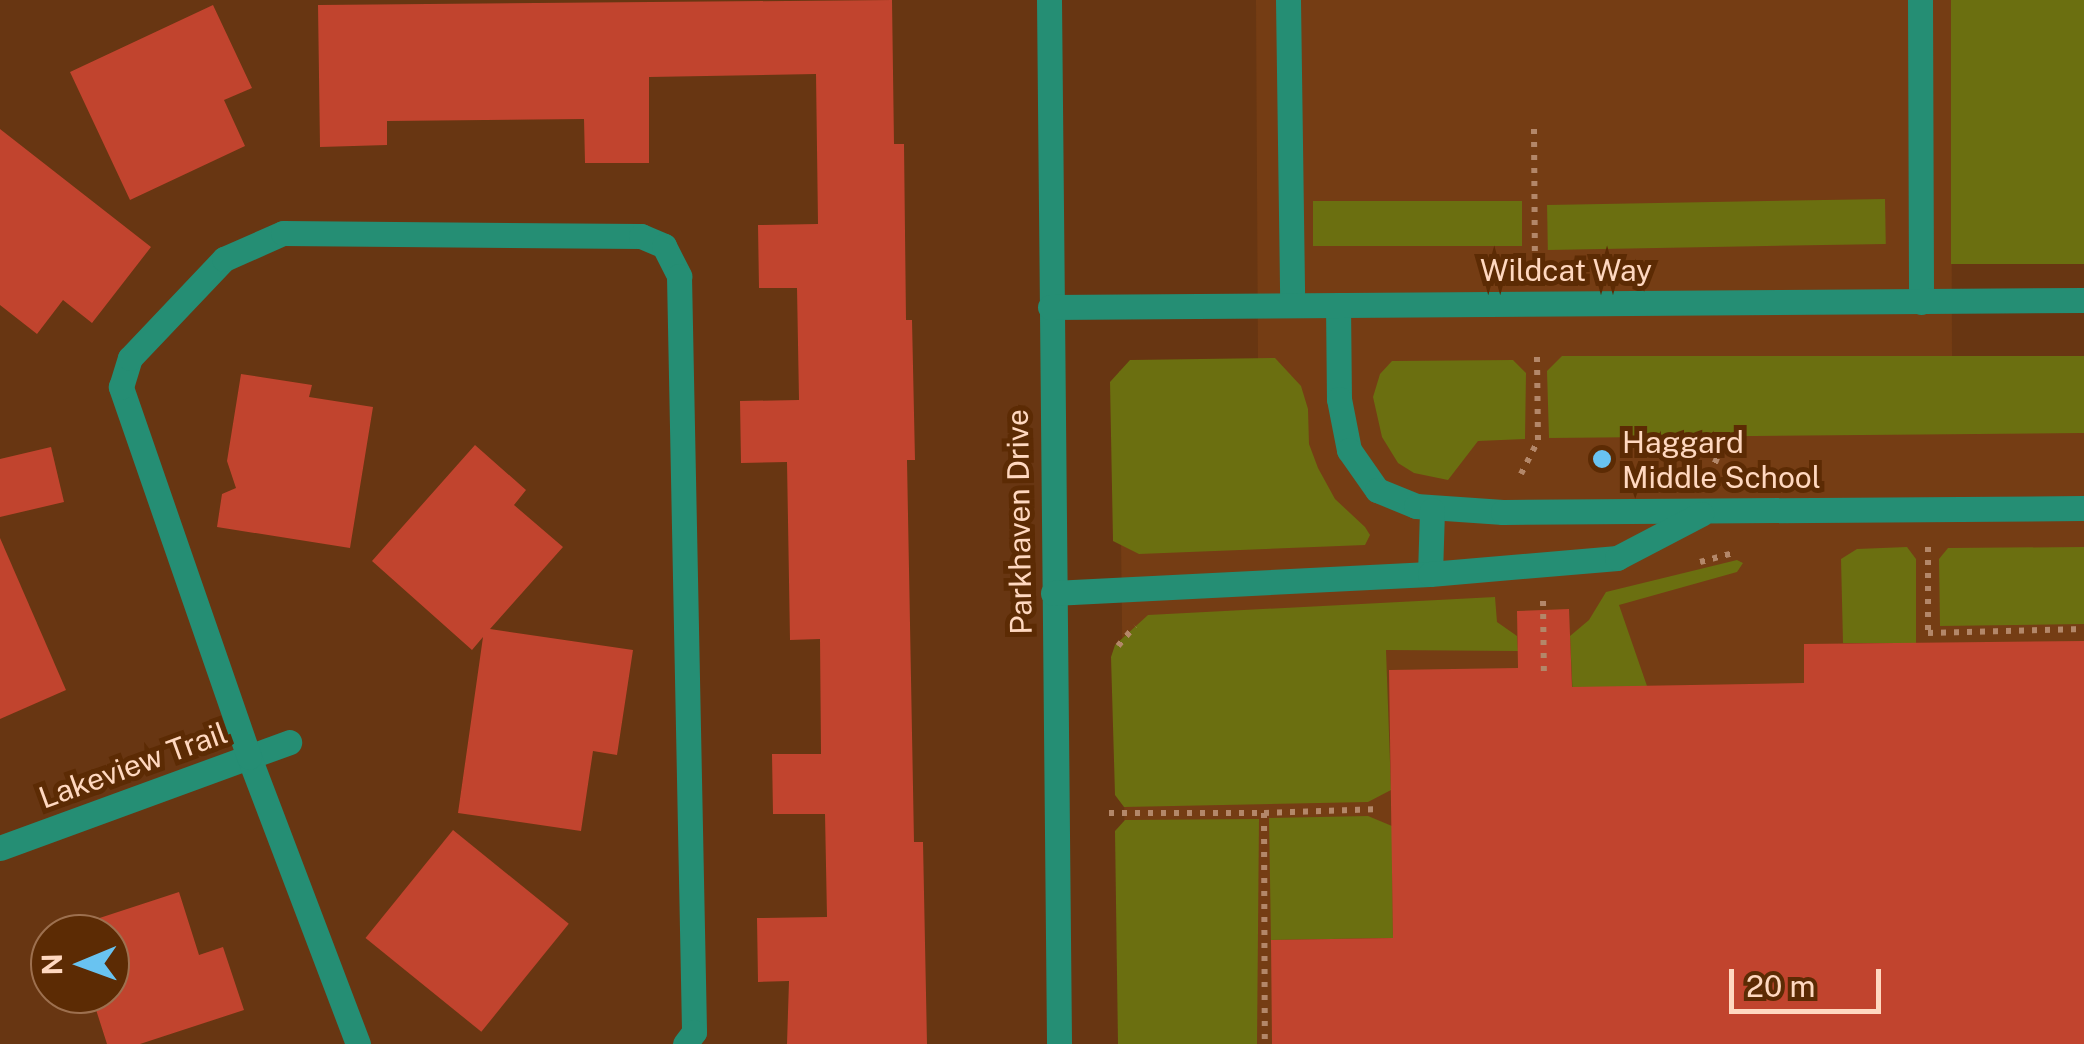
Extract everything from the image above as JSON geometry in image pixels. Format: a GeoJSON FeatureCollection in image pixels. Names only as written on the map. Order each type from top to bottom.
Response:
{"type":"FeatureCollection","features":[{"type":"Feature","properties":{"kind":"street","name":"Parkhaven Drive"},"geometry":{"type":"LineString","coordinates":[[1050,0],[1059,1044]]}},
{"type":"Feature","properties":{"kind":"street"},"geometry":{"type":"LineString","coordinates":[[1288,0],[1292,305]]}},
{"type":"Feature","properties":{"kind":"street"},"geometry":{"type":"LineString","coordinates":[[1920,0],[1921,302]]}},
{"type":"Feature","properties":{"kind":"street"},"geometry":{"type":"LineString","coordinates":[[358,1044],[250,757],[121,387],[130,358],[224,259],[283,233],[641,236],[664,246],[678,276],[681,315],[694,1032],[685,1044]]}},
{"type":"Feature","properties":{"kind":"street","name":"Wildcat Way"},"geometry":{"type":"LineString","coordinates":[[1050,308],[2084,300]]}},
{"type":"Feature","properties":{"kind":"street"},"geometry":{"type":"LineString","coordinates":[[1338,305],[1339,400],[1349,450],[1378,490],[1432,510],[2084,508]]}},
{"type":"Feature","properties":{"kind":"street"},"geometry":{"type":"LineString","coordinates":[[1430,574],[1432,510]]}},
{"type":"Feature","properties":{"kind":"street"},"geometry":{"type":"LineString","coordinates":[[1053,593],[1430,574],[1617,558],[1706,512]]}},
{"type":"Feature","properties":{"kind":"street","name":"Lakeview Trail"},"geometry":{"type":"LineString","coordinates":[[0,848],[289,742]]}},
{"type":"Feature","properties":{"kind":"path"},"geometry":{"type":"LineString","coordinates":[[1534,129],[1535,257]]}},
{"type":"Feature","properties":{"kind":"path"},"geometry":{"type":"LineString","coordinates":[[1537,354],[1538,440]]}},
{"type":"Feature","properties":{"kind":"path"},"geometry":{"type":"LineString","coordinates":[[1909,545],[1928,544],[1928,633],[2084,629]]}},
{"type":"Feature","properties":{"kind":"path"},"geometry":{"type":"LineString","coordinates":[[1543,590],[1544,680]]}},
{"type":"Feature","properties":{"kind":"path"},"geometry":{"type":"LineString","coordinates":[[1109,813],[1381,809]]}},
{"type":"Feature","properties":{"kind":"path"},"geometry":{"type":"LineString","coordinates":[[1264,813],[1265,1044]]}},
{"type":"Feature","properties":{"kind":"shaded area","name":"Haggard Middle School"},"geometry":{"type":"Polygon","coordinates":[[[1256,0],[1951,0],[1952,360],[2084,359],[2084,1044],[1127,1044],[1119,371],[1258,366],[1256,0]]]}},
{"type":"Feature","properties":{"kind":"shaded area"},"geometry":{"type":"Polygon","coordinates":[[[1951,0],[2084,0],[2084,264],[1951,264],[1951,0]]]}},
{"type":"Feature","properties":{"kind":"shaded area"},"geometry":{"type":"Polygon","coordinates":[[[1885,199],[1886,244],[1548,250],[1547,205],[1885,199]]]}},
{"type":"Feature","properties":{"kind":"shaded area"},"geometry":{"type":"Polygon","coordinates":[[[1313,201],[1522,201],[1522,246],[1313,246],[1313,201]]]}},
{"type":"Feature","properties":{"kind":"shaded area"},"geometry":{"type":"Polygon","coordinates":[[[1562,356],[2084,356],[2084,433],[1549,438],[1547,371],[1562,356]]]}},
{"type":"Feature","properties":{"kind":"shaded area"},"geometry":{"type":"Polygon","coordinates":[[[1275,358],[1301,386],[1308,409],[1309,444],[1318,468],[1335,499],[1370,535],[1365,545],[1139,554],[1113,541],[1110,382],[1130,360],[1275,358]]]}},
{"type":"Feature","properties":{"kind":"shaded area"},"geometry":{"type":"Polygon","coordinates":[[[1513,360],[1526,373],[1525,439],[1478,441],[1448,480],[1414,473],[1398,463],[1382,437],[1373,397],[1380,374],[1392,361],[1513,360]]]}},
{"type":"Feature","properties":{"kind":"shaded area"},"geometry":{"type":"Polygon","coordinates":[[[1907,547],[1916,559],[1916,643],[1843,643],[1841,559],[1857,549],[1907,547]]]}},
{"type":"Feature","properties":{"kind":"shaded area"},"geometry":{"type":"Polygon","coordinates":[[[2084,547],[2084,624],[1940,626],[1939,559],[1948,548],[2084,547]]]}},
{"type":"Feature","properties":{"kind":"shaded area"},"geometry":{"type":"Polygon","coordinates":[[[1737,560],[1743,563],[1737,572],[1619,605],[1647,686],[1573,700],[1570,636],[1589,620],[1606,592],[1737,560]]]}},
{"type":"Feature","properties":{"kind":"shaded area"},"geometry":{"type":"Polygon","coordinates":[[[1495,597],[1497,622],[1517,636],[1518,651],[1386,650],[1391,790],[1368,802],[1124,807],[1115,795],[1111,657],[1115,645],[1148,615],[1495,597]]]}},
{"type":"Feature","properties":{"kind":"shaded area"},"geometry":{"type":"Polygon","coordinates":[[[1368,816],[1392,826],[1393,938],[1271,940],[1269,818],[1368,816]]]}},
{"type":"Feature","properties":{"kind":"shaded area"},"geometry":{"type":"Polygon","coordinates":[[[1259,819],[1257,1044],[1118,1044],[1115,831],[1125,820],[1259,819]]]}},
{"type":"Feature","properties":{"kind":"building"},"geometry":{"type":"Polygon","coordinates":[[[892,0],[894,144],[904,144],[906,320],[912,320],[915,460],[907,460],[914,842],[923,842],[927,1044],[787,1044],[789,981],[758,982],[757,918],[827,917],[825,814],[773,814],[772,754],[821,754],[820,639],[790,640],[787,462],[741,463],[740,401],[799,400],[797,288],[759,288],[758,225],[818,224],[816,74],[649,77],[649,163],[585,163],[584,119],[387,121],[387,145],[320,147],[318,5],[892,0]]]}},
{"type":"Feature","properties":{"kind":"building"},"geometry":{"type":"Polygon","coordinates":[[[213,5],[252,88],[224,100],[245,146],[130,200],[70,72],[213,5]]]}},
{"type":"Feature","properties":{"kind":"building"},"geometry":{"type":"Polygon","coordinates":[[[0,129],[151,247],[92,323],[63,300],[37,334],[0,305],[0,129]]]}},
{"type":"Feature","properties":{"kind":"building"},"geometry":{"type":"Polygon","coordinates":[[[241,374],[312,385],[309,397],[373,407],[350,548],[217,527],[222,494],[236,488],[227,461],[241,374]]]}},
{"type":"Feature","properties":{"kind":"building"},"geometry":{"type":"Polygon","coordinates":[[[475,445],[526,490],[514,505],[563,547],[490,629],[633,650],[617,755],[593,751],[581,831],[458,813],[483,637],[472,650],[372,561],[475,445]]]}},
{"type":"Feature","properties":{"kind":"building"},"geometry":{"type":"Polygon","coordinates":[[[51,447],[64,502],[0,517],[0,459],[51,447]]]}},
{"type":"Feature","properties":{"kind":"building"},"geometry":{"type":"Polygon","coordinates":[[[0,538],[66,690],[0,719],[0,538]]]}},
{"type":"Feature","properties":{"kind":"building"},"geometry":{"type":"Polygon","coordinates":[[[1569,609],[1572,687],[1804,683],[1804,644],[2084,641],[2084,1044],[1272,1044],[1271,940],[1393,938],[1389,670],[1518,668],[1517,611],[1569,609]]]}},
{"type":"Feature","properties":{"kind":"building"},"geometry":{"type":"Polygon","coordinates":[[[453,830],[569,924],[481,1032],[366,938],[453,830]]]}},
{"type":"Feature","properties":{"kind":"building"},"geometry":{"type":"Polygon","coordinates":[[[179,892],[199,955],[223,947],[244,1010],[140,1044],[107,1044],[97,1014],[130,1014],[130,914],[112,914],[179,892]]]}},
{"type":"Feature","properties":{"kind":"place","name":"Haggard Middle School"},"geometry":{"type":"Point","coordinates":[1602,459]}}]}
